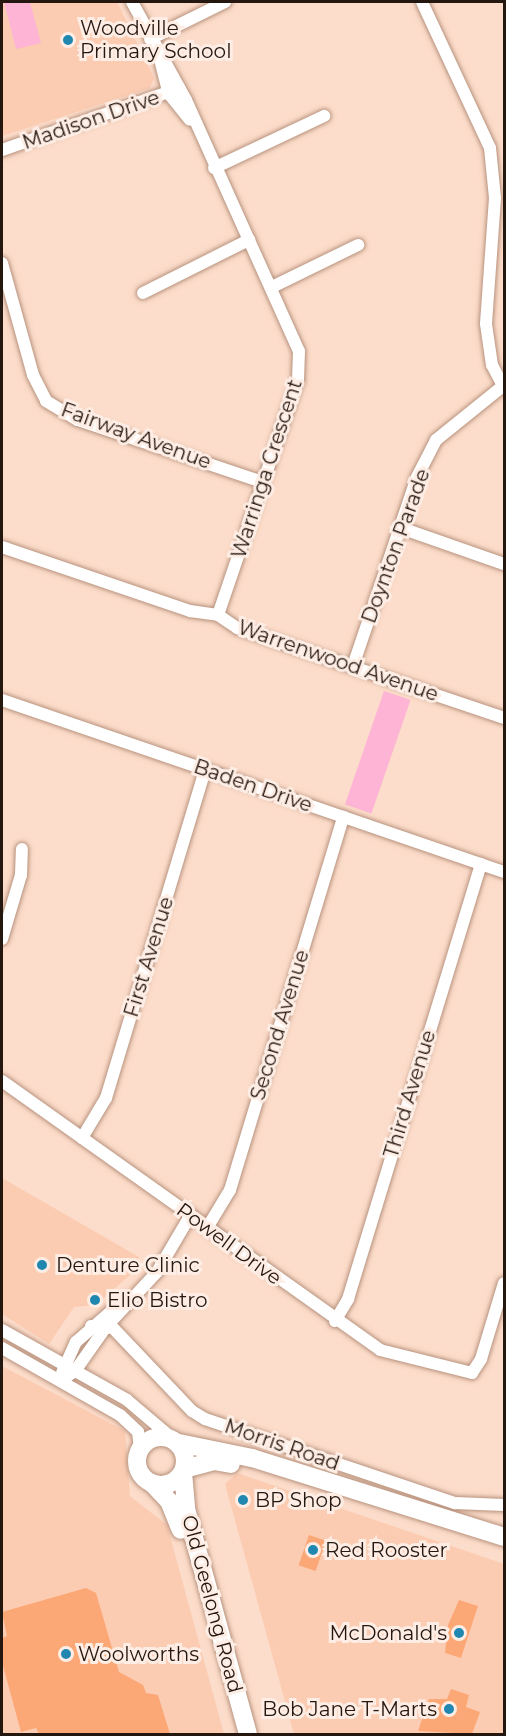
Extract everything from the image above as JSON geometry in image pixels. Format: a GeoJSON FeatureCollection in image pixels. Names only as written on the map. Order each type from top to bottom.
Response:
{"type":"FeatureCollection","features":[{"type":"Feature","properties":{"kind":"street","name":"Warringa Crescent"},"geometry":{"type":"LineString","coordinates":[[132,2],[272,287],[292,331],[300,364],[218,615]]}},
{"type":"Feature","properties":{"kind":"street"},"geometry":{"type":"LineString","coordinates":[[150,39],[225,2]]}},
{"type":"Feature","properties":{"kind":"street"},"geometry":{"type":"LineString","coordinates":[[422,2],[490,148],[495,198],[486,324],[492,364],[504,387]]}},
{"type":"Feature","properties":{"kind":"street","name":"Madison Drive"},"geometry":{"type":"LineString","coordinates":[[2,150],[174,91]]}},
{"type":"Feature","properties":{"kind":"street"},"geometry":{"type":"LineString","coordinates":[[214,168],[324,116]]}},
{"type":"Feature","properties":{"kind":"street"},"geometry":{"type":"LineString","coordinates":[[143,293],[249,240]]}},
{"type":"Feature","properties":{"kind":"street"},"geometry":{"type":"LineString","coordinates":[[272,287],[358,245]]}},
{"type":"Feature","properties":{"kind":"street","name":"Fairway Avenue"},"geometry":{"type":"LineString","coordinates":[[2,263],[33,375],[46,400],[78,420],[262,482]]}},
{"type":"Feature","properties":{"kind":"street","name":"Doynton Parade"},"geometry":{"type":"LineString","coordinates":[[353,666],[417,477],[436,440],[504,387]]}},
{"type":"Feature","properties":{"kind":"street"},"geometry":{"type":"LineString","coordinates":[[401,528],[504,564]]}},
{"type":"Feature","properties":{"kind":"street","name":"Warrenwood Avenue"},"geometry":{"type":"LineString","coordinates":[[2,547],[190,611],[218,615],[237,628],[504,718]]}},
{"type":"Feature","properties":{"kind":"street","name":"Baden Drive"},"geometry":{"type":"LineString","coordinates":[[2,700],[504,872]]}},
{"type":"Feature","properties":{"kind":"street","name":"First Avenue"},"geometry":{"type":"LineString","coordinates":[[82,1138],[106,1098],[205,770]]}},
{"type":"Feature","properties":{"kind":"street","name":"Second Avenue"},"geometry":{"type":"LineString","coordinates":[[134,1294],[157,1272],[177,1242],[230,1190],[343,817]]}},
{"type":"Feature","properties":{"kind":"street"},"geometry":{"type":"LineString","coordinates":[[2,939],[21,875],[22,849]]}},
{"type":"Feature","properties":{"kind":"street","name":"Third Avenue"},"geometry":{"type":"LineString","coordinates":[[335,1321],[348,1299],[481,864]]}},
{"type":"Feature","properties":{"kind":"street","name":"Powell Drive"},"geometry":{"type":"LineString","coordinates":[[2,1081],[335,1321],[380,1350],[472,1373],[482,1359],[504,1283]]}},
{"type":"Feature","properties":{"kind":"street"},"geometry":{"type":"LineString","coordinates":[[61,1381],[63,1365],[76,1342],[91,1326],[134,1294]]}},
{"type":"Feature","properties":{"kind":"street"},"geometry":{"type":"LineString","coordinates":[[61,1381],[75,1371],[94,1342],[134,1294]]}},
{"type":"Feature","properties":{"kind":"street"},"geometry":{"type":"LineString","coordinates":[[91,1326],[106,1327]]}},
{"type":"Feature","properties":{"kind":"street"},"geometry":{"type":"LineString","coordinates":[[91,1326],[94,1342]]}},
{"type":"Feature","properties":{"kind":"street","name":"Morris Road"},"geometry":{"type":"LineString","coordinates":[[106,1327],[119,1334],[192,1411],[205,1419],[455,1503],[504,1505]]}},
{"type":"Feature","properties":{"kind":"street"},"geometry":{"type":"LineString","coordinates":[[2,1330],[143,1410],[176,1441],[183,1470],[170,1483],[153,1484],[138,1470],[140,1448],[134,1426],[2,1348]]}},
{"type":"Feature","properties":{"kind":"street"},"geometry":{"type":"LineString","coordinates":[[76,1342],[94,1342]]}},
{"type":"Feature","properties":{"kind":"street"},"geometry":{"type":"LineString","coordinates":[[140,1448],[155,1437],[176,1441]]}},
{"type":"Feature","properties":{"kind":"street","name":"Morris Road"},"geometry":{"type":"LineString","coordinates":[[176,1441],[252,1458],[504,1537]]}},
{"type":"Feature","properties":{"kind":"street","name":"Morris Road"},"geometry":{"type":"LineString","coordinates":[[183,1470],[214,1461],[240,1465],[504,1550]]}},
{"type":"Feature","properties":{"kind":"street","name":"Old Geelong Road"},"geometry":{"type":"LineString","coordinates":[[183,1470],[186,1509],[224,1666],[237,1734]]}},
{"type":"Feature","properties":{"kind":"street","name":"Old Geelong Road"},"geometry":{"type":"LineString","coordinates":[[153,1484],[169,1501],[179,1522],[224,1666],[249,1734]]}},
{"type":"Feature","properties":{"kind":"shaded area","name":"Woodville Primary School"},"geometry":{"type":"Polygon","coordinates":[[[2,2],[117,2],[154,78],[150,88],[2,136],[2,2]]]}},
{"type":"Feature","properties":{"kind":"shaded area"},"geometry":{"type":"Polygon","coordinates":[[[4,2],[30,2],[41,43],[16,49],[4,2]]]}},
{"type":"Feature","properties":{"kind":"shaded area"},"geometry":{"type":"Polygon","coordinates":[[[384,691],[410,700],[371,814],[345,804],[384,691]]]}},
{"type":"Feature","properties":{"kind":"shaded area"},"geometry":{"type":"Polygon","coordinates":[[[2,1178],[139,1257],[131,1274],[96,1305],[74,1307],[49,1344],[2,1314],[2,1178]]]}},
{"type":"Feature","properties":{"kind":"shaded area"},"geometry":{"type":"Polygon","coordinates":[[[2,1366],[125,1431],[130,1496],[167,1525],[224,1734],[3,1734],[2,1366]]]}},
{"type":"Feature","properties":{"kind":"shaded area"},"geometry":{"type":"Polygon","coordinates":[[[237,1473],[504,1564],[504,1734],[294,1734],[225,1484],[237,1473]]]}},
{"type":"Feature","properties":{"kind":"building","name":"Red Rooster"},"geometry":{"type":"Polygon","coordinates":[[[309,1535],[326,1541],[316,1571],[299,1565],[309,1535]]]}},
{"type":"Feature","properties":{"kind":"building"},"geometry":{"type":"Polygon","coordinates":[[[86,1588],[96,1593],[119,1672],[143,1685],[146,1693],[158,1695],[170,1734],[39,1734],[36,1728],[21,1732],[2,1662],[2,1638],[7,1636],[2,1612],[86,1588]]]}},
{"type":"Feature","properties":{"kind":"building","name":"McDonald's"},"geometry":{"type":"Polygon","coordinates":[[[459,1600],[478,1606],[461,1658],[445,1653],[448,1625],[459,1600]]]}},
{"type":"Feature","properties":{"kind":"building","name":"Bob Jane T-Marts"},"geometry":{"type":"Polygon","coordinates":[[[451,1689],[469,1695],[466,1707],[480,1712],[472,1734],[418,1731],[429,1699],[447,1699],[451,1689]]]}},
{"type":"Feature","properties":{"kind":"place","name":"Woodville Primary School"},"geometry":{"type":"Point","coordinates":[68,40]}},
{"type":"Feature","properties":{"kind":"place","name":"Denture Clinic"},"geometry":{"type":"Point","coordinates":[42,1265]}},
{"type":"Feature","properties":{"kind":"place","name":"Elio Bistro"},"geometry":{"type":"Point","coordinates":[95,1300]}},
{"type":"Feature","properties":{"kind":"place","name":"BP Shop"},"geometry":{"type":"Point","coordinates":[243,1500]}},
{"type":"Feature","properties":{"kind":"place","name":"Red Rooster"},"geometry":{"type":"Point","coordinates":[313,1550]}},
{"type":"Feature","properties":{"kind":"place","name":"McDonald's"},"geometry":{"type":"Point","coordinates":[459,1633]}},
{"type":"Feature","properties":{"kind":"place","name":"Woolworths"},"geometry":{"type":"Point","coordinates":[66,1654]}},
{"type":"Feature","properties":{"kind":"place","name":"Bob Jane T-Marts"},"geometry":{"type":"Point","coordinates":[449,1709]}}]}
